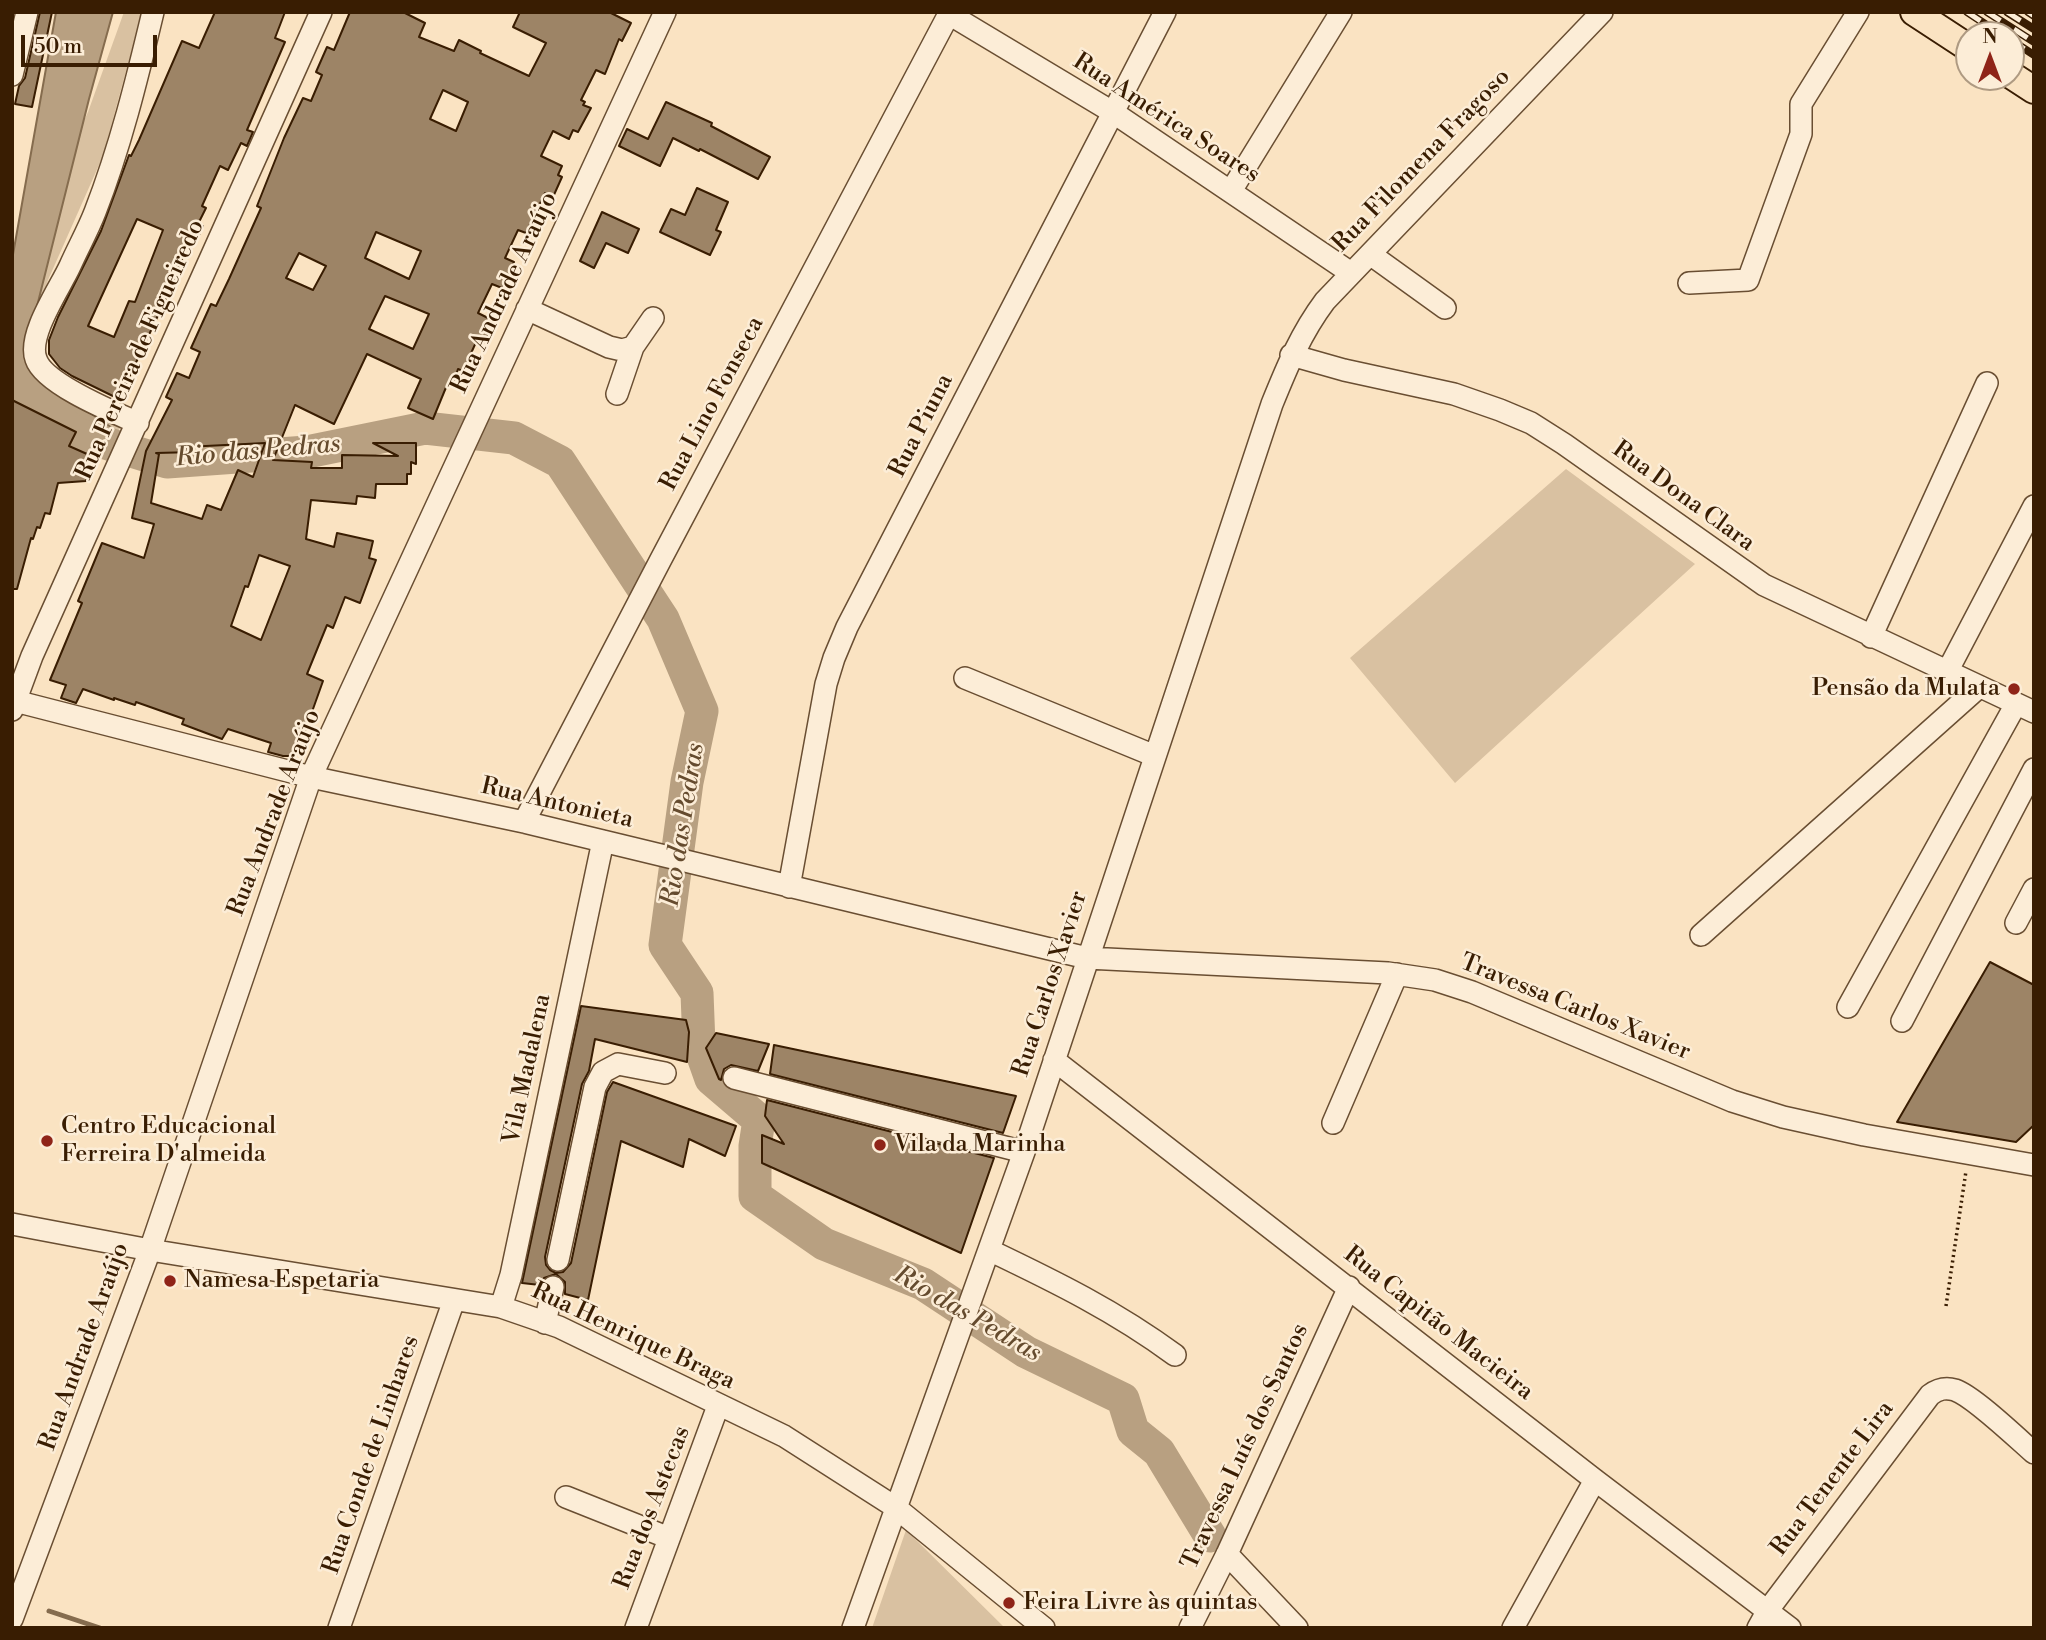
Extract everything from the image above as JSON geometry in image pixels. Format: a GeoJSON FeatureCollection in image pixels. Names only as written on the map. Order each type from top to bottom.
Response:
{"type":"FeatureCollection","features":[{"type":"Feature","properties":{"kind":"main road"},"geometry":{"type":"LineString","coordinates":[[1914,12],[1955,39]]}},
{"type":"Feature","properties":{"kind":"street"},"geometry":{"type":"LineString","coordinates":[[12,75],[27,12]]}},
{"type":"Feature","properties":{"kind":"street"},"geometry":{"type":"LineString","coordinates":[[136,428],[42,370],[35,358],[34,346],[44,317],[95,213],[117,145],[153,12]]}},
{"type":"Feature","properties":{"kind":"street","name":"Rua Pereira de Figueiredo"},"geometry":{"type":"LineString","coordinates":[[14,706],[22,653],[136,428],[321,12]]}},
{"type":"Feature","properties":{"kind":"street","name":"Rua Andrade Araújo"},"geometry":{"type":"LineString","coordinates":[[12,1619],[150,1250],[312,777],[665,12]]}},
{"type":"Feature","properties":{"kind":"street","name":"Rua Piuna"},"geometry":{"type":"LineString","coordinates":[[789,887],[826,684],[834,658],[859,603],[1165,12]]}},
{"type":"Feature","properties":{"kind":"street"},"geometry":{"type":"LineString","coordinates":[[1231,191],[1341,12]]}},
{"type":"Feature","properties":{"kind":"street","name":"Rua Filomena Fragoso"},"geometry":{"type":"LineString","coordinates":[[1292,355],[1308,324],[1351,273],[1602,12]]}},
{"type":"Feature","properties":{"kind":"street"},"geometry":{"type":"LineString","coordinates":[[1689,283],[1748,280],[1801,134],[1801,104],[1858,12]]}},
{"type":"Feature","properties":{"kind":"street","name":"Rua América Soares"},"geometry":{"type":"LineString","coordinates":[[950,13],[1114,113],[1351,273]]}},
{"type":"Feature","properties":{"kind":"street","name":"Rua Lino Fonseca"},"geometry":{"type":"LineString","coordinates":[[524,822],[950,13]]}},
{"type":"Feature","properties":{"kind":"street"},"geometry":{"type":"LineString","coordinates":[[1370,254],[1445,308]]}},
{"type":"Feature","properties":{"kind":"street"},"geometry":{"type":"LineString","coordinates":[[527,309],[609,348],[622,350],[633,347]]}},
{"type":"Feature","properties":{"kind":"street"},"geometry":{"type":"LineString","coordinates":[[617,394],[633,347],[653,317]]}},
{"type":"Feature","properties":{"kind":"street","name":"Rua Dona Clara"},"geometry":{"type":"LineString","coordinates":[[1292,355],[1344,370],[1454,394],[1531,424],[1564,444],[1743,572],[1791,600],[2025,708]]}},
{"type":"Feature","properties":{"kind":"street","name":"Rua Carlos Xavier"},"geometry":{"type":"LineString","coordinates":[[853,1628],[1024,1152],[1272,404],[1292,355]]}},
{"type":"Feature","properties":{"kind":"street"},"geometry":{"type":"LineString","coordinates":[[1871,637],[1987,383]]}},
{"type":"Feature","properties":{"kind":"street"},"geometry":{"type":"LineString","coordinates":[[1947,672],[2034,506]]}},
{"type":"Feature","properties":{"kind":"street"},"geometry":{"type":"LineString","coordinates":[[965,678],[1155,756]]}},
{"type":"Feature","properties":{"kind":"street"},"geometry":{"type":"LineString","coordinates":[[1701,935],[1979,687]]}},
{"type":"Feature","properties":{"kind":"street","name":"Rua Antonieta"},"geometry":{"type":"LineString","coordinates":[[14,706],[312,777],[524,822],[1087,958]]}},
{"type":"Feature","properties":{"kind":"street"},"geometry":{"type":"LineString","coordinates":[[1848,1007],[2025,708]]}},
{"type":"Feature","properties":{"kind":"street"},"geometry":{"type":"LineString","coordinates":[[1902,1021],[2034,769]]}},
{"type":"Feature","properties":{"kind":"street","name":"Vila Madalena"},"geometry":{"type":"LineString","coordinates":[[502,1307],[514,1262],[603,841]]}},
{"type":"Feature","properties":{"kind":"street"},"geometry":{"type":"LineString","coordinates":[[2016,923],[2034,889]]}},
{"type":"Feature","properties":{"kind":"street","name":"Travessa Carlos Xavier"},"geometry":{"type":"LineString","coordinates":[[1087,958],[1397,974],[1435,980],[1472,992],[1732,1101],[1783,1117],[2034,1166]]}},
{"type":"Feature","properties":{"kind":"street"},"geometry":{"type":"LineString","coordinates":[[1333,1124],[1397,974]]}},
{"type":"Feature","properties":{"kind":"street","name":"Rua Capitão Macieira"},"geometry":{"type":"LineString","coordinates":[[1054,1060],[1595,1480],[1763,1619],[1790,1628]]}},
{"type":"Feature","properties":{"kind":"street"},"geometry":{"type":"LineString","coordinates":[[558,1260],[595,1087],[603,1072],[618,1064],[665,1073]]}},
{"type":"Feature","properties":{"kind":"street"},"geometry":{"type":"LineString","coordinates":[[734,1077],[1024,1152]]}},
{"type":"Feature","properties":{"kind":"street","name":"Rua Henrique Braga"},"geometry":{"type":"LineString","coordinates":[[12,1224],[150,1250],[502,1307],[545,1322],[601,1346],[784,1436],[895,1507],[1044,1628]]}},
{"type":"Feature","properties":{"kind":"street"},"geometry":{"type":"LineString","coordinates":[[989,1250],[1087,1297],[1139,1328],[1175,1355]]}},
{"type":"Feature","properties":{"kind":"street"},"geometry":{"type":"LineString","coordinates":[[545,1322],[552,1287]]}},
{"type":"Feature","properties":{"kind":"street","name":"Travessa Luís dos Santos"},"geometry":{"type":"LineString","coordinates":[[1190,1628],[1227,1554],[1349,1287]]}},
{"type":"Feature","properties":{"kind":"street","name":"Rua Conde de Linhares"},"geometry":{"type":"LineString","coordinates":[[339,1628],[454,1300]]}},
{"type":"Feature","properties":{"kind":"street","name":"Rua Tenente Lira"},"geometry":{"type":"LineString","coordinates":[[1763,1619],[1930,1395],[1937,1390],[1947,1388],[1964,1394],[2034,1453]]}},
{"type":"Feature","properties":{"kind":"street","name":"Rua dos Astecas"},"geometry":{"type":"LineString","coordinates":[[636,1628],[719,1406]]}},
{"type":"Feature","properties":{"kind":"street"},"geometry":{"type":"LineString","coordinates":[[1513,1628],[1595,1480]]}},
{"type":"Feature","properties":{"kind":"street"},"geometry":{"type":"LineString","coordinates":[[566,1497],[669,1538]]}},
{"type":"Feature","properties":{"kind":"street"},"geometry":{"type":"LineString","coordinates":[[1227,1554],[1297,1628]]}},
{"type":"Feature","properties":{"kind":"path"},"geometry":{"type":"LineString","coordinates":[[1946,1306],[1968,1155]]}},
{"type":"Feature","properties":{"kind":"shaded area"},"geometry":{"type":"Polygon","coordinates":[[[56,12],[113,12],[22,366],[118,432],[106,455],[23,399],[12,381],[12,260],[56,12]]]}},
{"type":"Feature","properties":{"kind":"shaded area"},"geometry":{"type":"Polygon","coordinates":[[[124,12],[142,12],[103,156],[48,280],[29,345],[35,374],[120,428],[113,441],[28,385],[12,349],[38,223],[88,112],[124,12]]]}},
{"type":"Feature","properties":{"kind":"shaded area"},"geometry":{"type":"Polygon","coordinates":[[[1566,469],[1695,564],[1455,783],[1350,658],[1566,469]]]}},
{"type":"Feature","properties":{"kind":"shaded area"},"geometry":{"type":"Polygon","coordinates":[[[906,1530],[1005,1628],[872,1628],[906,1530]]]}},
{"type":"Feature","properties":{"kind":"building"},"geometry":{"type":"Polygon","coordinates":[[[40,12],[52,12],[32,107],[15,104],[19,86],[25,78],[40,12]]]}},
{"type":"Feature","properties":{"kind":"building"},"geometry":{"type":"Polygon","coordinates":[[[215,12],[285,12],[275,38],[285,42],[247,130],[253,132],[247,146],[241,143],[228,170],[220,166],[202,206],[206,208],[198,224],[203,226],[195,244],[189,242],[119,399],[60,368],[49,354],[49,340],[101,231],[129,155],[131,156],[139,140],[182,41],[199,48],[215,12]],[[137,219],[88,326],[114,337],[129,301],[135,302],[163,230],[137,219]]]}},
{"type":"Feature","properties":{"kind":"building"},"geometry":{"type":"Polygon","coordinates":[[[350,12],[403,12],[425,23],[419,37],[454,51],[459,40],[529,76],[546,43],[513,27],[520,12],[609,12],[631,23],[622,41],[619,39],[605,74],[596,70],[581,100],[585,102],[583,105],[591,108],[578,132],[573,130],[569,139],[553,131],[541,156],[562,166],[558,175],[562,177],[553,197],[545,193],[526,233],[518,230],[505,258],[514,262],[502,288],[492,284],[478,313],[494,321],[484,343],[477,340],[463,371],[458,369],[452,387],[447,385],[433,419],[408,408],[421,379],[367,354],[334,424],[295,405],[273,460],[312,462],[311,468],[342,468],[342,455],[398,456],[373,443],[416,443],[416,464],[411,462],[411,474],[407,474],[407,484],[376,484],[375,498],[357,496],[356,504],[311,500],[306,539],[334,547],[337,533],[373,541],[369,558],[376,560],[360,603],[345,597],[333,628],[327,625],[307,674],[323,681],[298,751],[291,756],[283,756],[268,752],[271,743],[228,729],[222,739],[182,724],[184,719],[136,702],[135,705],[114,700],[83,689],[76,703],[61,698],[66,685],[50,680],[82,603],[78,601],[102,543],[144,558],[154,524],[132,518],[146,451],[172,400],[166,397],[177,373],[189,378],[200,352],[191,348],[211,304],[216,306],[261,208],[257,206],[303,98],[311,101],[322,75],[316,72],[327,47],[334,50],[350,12]],[[443,90],[430,119],[456,131],[468,102],[443,90]],[[376,232],[365,258],[409,279],[421,251],[376,232]],[[299,253],[286,278],[313,290],[326,266],[299,253]],[[385,296],[369,329],[413,349],[429,314],[385,296]],[[265,443],[186,447],[195,452],[156,453],[159,454],[151,503],[202,519],[207,505],[221,510],[238,470],[253,477],[265,443]],[[259,555],[248,587],[245,586],[231,626],[261,640],[290,566],[259,555]]]}},
{"type":"Feature","properties":{"kind":"building"},"geometry":{"type":"Polygon","coordinates":[[[666,102],[712,123],[711,126],[770,157],[758,179],[673,138],[660,166],[619,146],[627,129],[648,139],[666,102]]]}},
{"type":"Feature","properties":{"kind":"building"},"geometry":{"type":"Polygon","coordinates":[[[697,188],[728,202],[716,230],[721,232],[710,255],[660,232],[671,209],[685,215],[697,188]]]}},
{"type":"Feature","properties":{"kind":"building"},"geometry":{"type":"Polygon","coordinates":[[[602,212],[639,229],[628,253],[606,243],[594,268],[580,261],[602,212]]]}},
{"type":"Feature","properties":{"kind":"building"},"geometry":{"type":"Polygon","coordinates":[[[12,400],[76,432],[69,446],[96,458],[86,481],[58,483],[50,514],[45,513],[40,528],[37,527],[33,539],[31,538],[17,589],[12,589],[12,400]]]}},
{"type":"Feature","properties":{"kind":"building"},"geometry":{"type":"Polygon","coordinates":[[[1990,962],[2034,985],[2034,1125],[2016,1142],[1897,1122],[1990,962]]]}},
{"type":"Feature","properties":{"kind":"building"},"geometry":{"type":"Polygon","coordinates":[[[581,1006],[686,1020],[689,1032],[687,1062],[595,1039],[589,1071],[582,1084],[545,1257],[550,1270],[563,1272],[571,1263],[607,1092],[613,1082],[736,1126],[725,1156],[689,1139],[683,1167],[621,1141],[588,1300],[565,1294],[565,1282],[556,1274],[544,1278],[540,1285],[522,1283],[581,1006]]]}},
{"type":"Feature","properties":{"kind":"building"},"geometry":{"type":"Polygon","coordinates":[[[716,1033],[769,1044],[758,1071],[731,1065],[724,1069],[721,1080],[719,1079],[706,1048],[716,1033]]]}},
{"type":"Feature","properties":{"kind":"building"},"geometry":{"type":"Polygon","coordinates":[[[774,1045],[1016,1096],[1003,1133],[770,1074],[774,1045]]]}},
{"type":"Feature","properties":{"kind":"building"},"geometry":{"type":"Polygon","coordinates":[[[767,1100],[994,1158],[961,1253],[762,1163],[762,1135],[784,1144],[765,1116],[767,1100]]]}},
{"type":"Feature","properties":{"kind":"waterway","name":"Rio das Pedras"},"geometry":{"type":"LineString","coordinates":[[12,366],[28,393],[76,434],[167,462],[307,452],[425,428],[514,438],[560,462],[663,619],[702,711],[687,782],[665,945],[697,993],[699,1045],[711,1079],[759,1120],[755,1146],[755,1196],[824,1244],[923,1284],[1026,1352],[1123,1399],[1133,1431],[1159,1452],[1210,1536]]}},
{"type":"Feature","properties":{"kind":"waterway"},"geometry":{"type":"LineString","coordinates":[[49,1611],[100,1628]]}},
{"type":"Feature","properties":{"kind":"railway"},"geometry":{"type":"LineString","coordinates":[[1967,12],[1981,21]]}},
{"type":"Feature","properties":{"kind":"railway"},"geometry":{"type":"LineString","coordinates":[[1987,12],[2034,42]]}},
{"type":"Feature","properties":{"kind":"railway"},"geometry":{"type":"LineString","coordinates":[[2007,12],[2034,29]]}},
{"type":"Feature","properties":{"kind":"railway"},"geometry":{"type":"LineString","coordinates":[[2028,12],[2034,16]]}},
{"type":"Feature","properties":{"kind":"railway"},"geometry":{"type":"LineString","coordinates":[[2025,49],[2034,55]]}},
{"type":"Feature","properties":{"kind":"place","name":"Pensão da Mulata"},"geometry":{"type":"Point","coordinates":[2014,689]}},
{"type":"Feature","properties":{"kind":"place","name":"Centro Educacional Ferreira D'almeida"},"geometry":{"type":"Point","coordinates":[47,1141]}},
{"type":"Feature","properties":{"kind":"place","name":"Vila da Marinha"},"geometry":{"type":"Point","coordinates":[880,1145]}},
{"type":"Feature","properties":{"kind":"place","name":"Namesa Espetaria"},"geometry":{"type":"Point","coordinates":[170,1281]}},
{"type":"Feature","properties":{"kind":"place","name":"Feira Livre às quintas"},"geometry":{"type":"Point","coordinates":[1009,1603]}}]}
